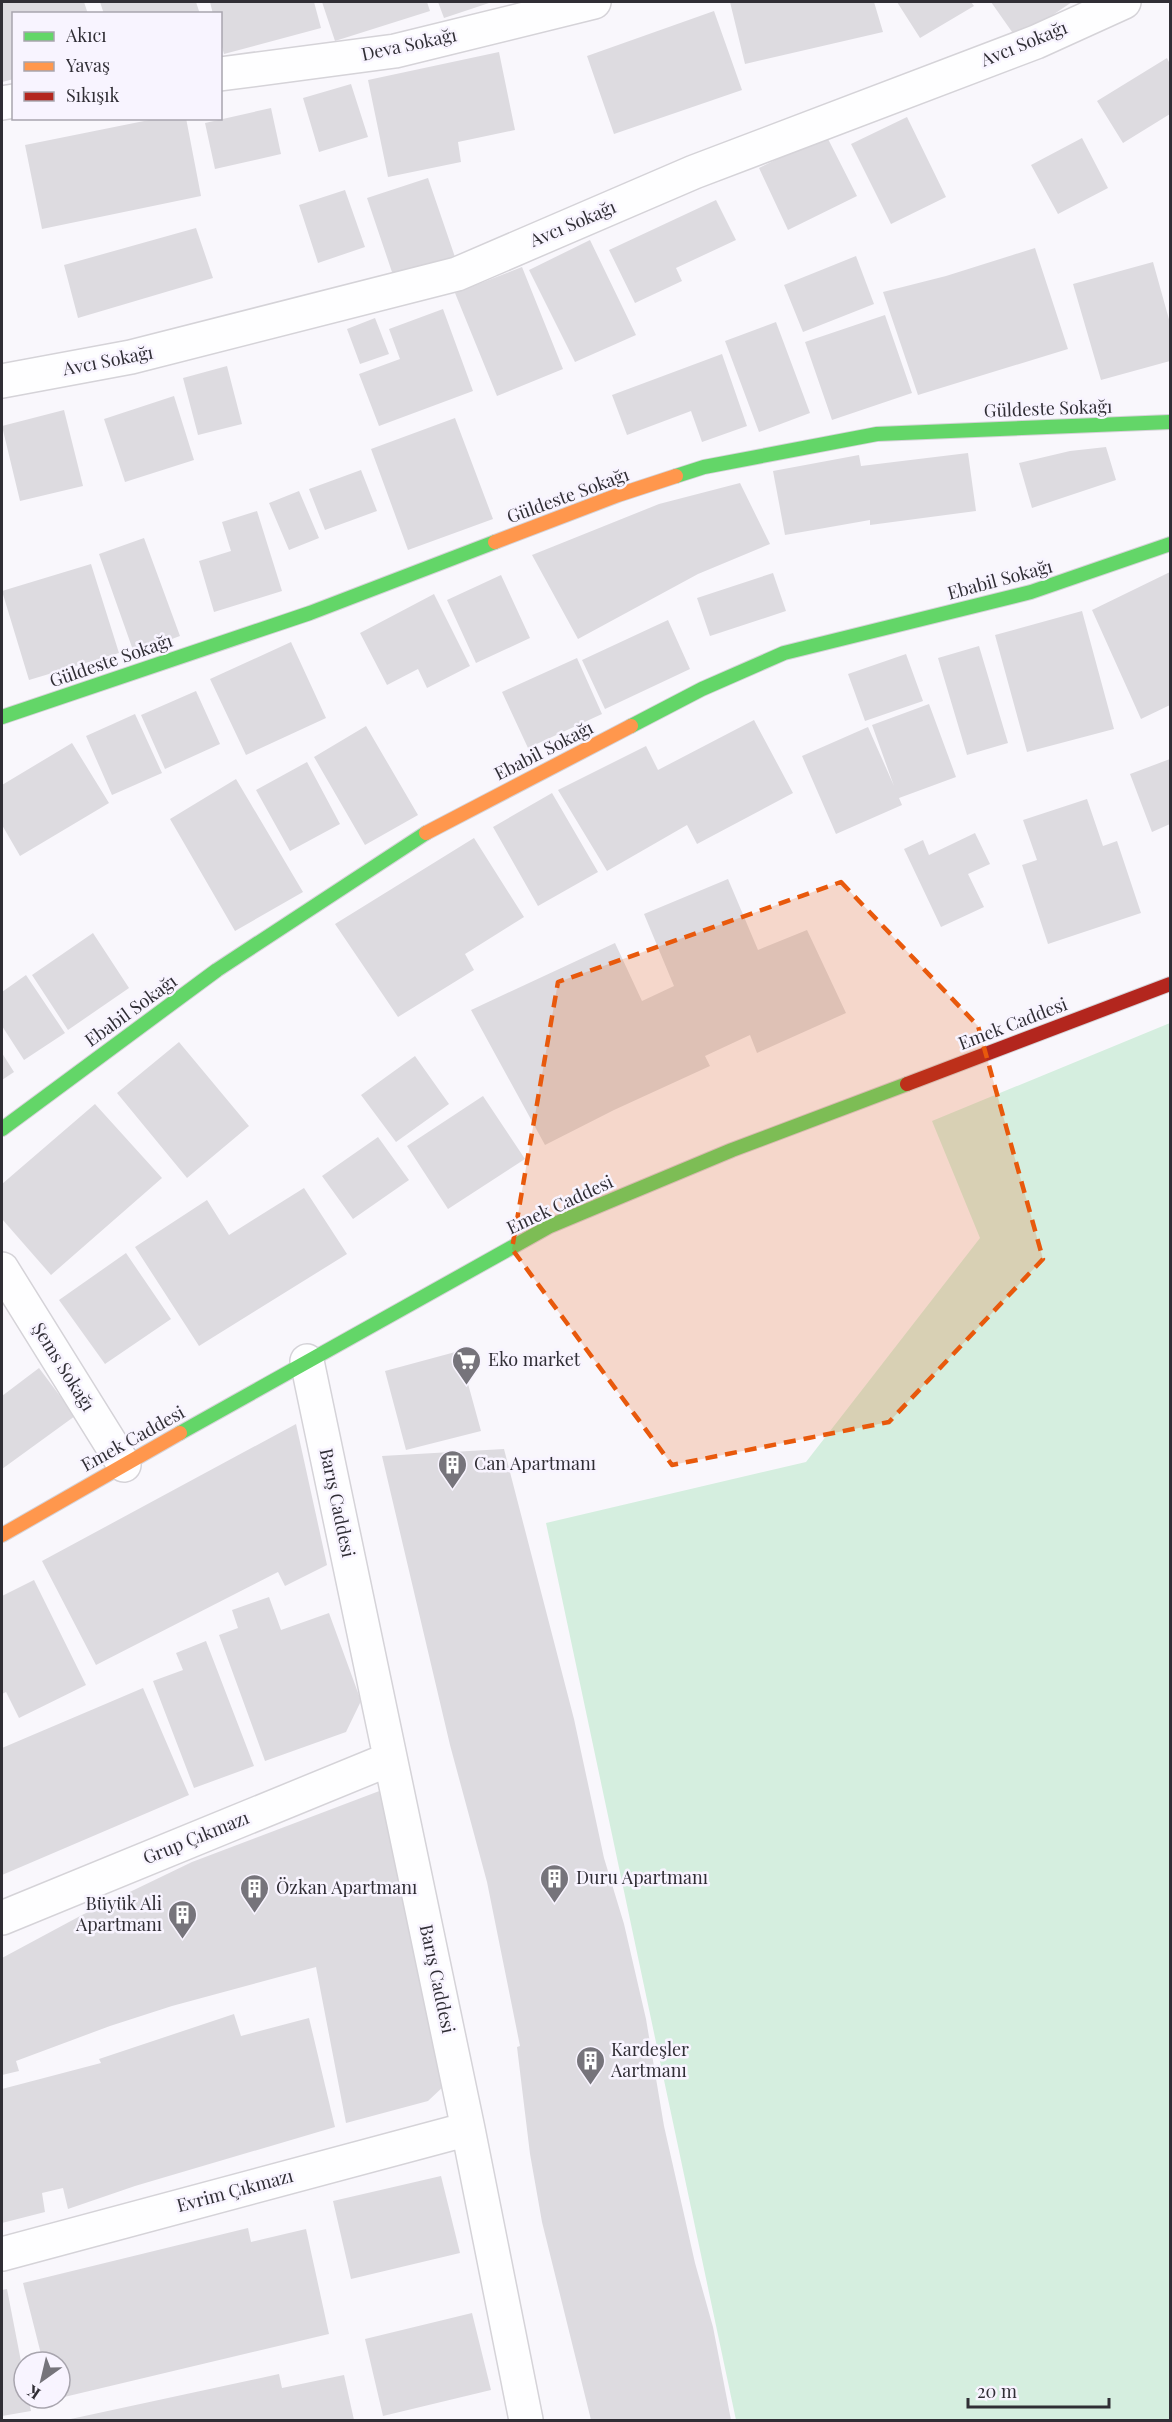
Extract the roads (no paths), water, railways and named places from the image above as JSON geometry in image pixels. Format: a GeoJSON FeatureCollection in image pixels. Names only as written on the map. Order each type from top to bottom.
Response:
{"type":"FeatureCollection","features":[{"type":"Feature","properties":{"kind":"street","name":"Deva Sokağı"},"geometry":{"type":"LineString","coordinates":[[222,74],[394,51],[594,2]]}},
{"type":"Feature","properties":{"kind":"street","name":"Avcı Sokağı"},"geometry":{"type":"LineString","coordinates":[[2,381],[131,357],[457,274],[694,172],[1036,42],[1124,2]]}},
{"type":"Feature","properties":{"kind":"street","name":"Güldeste Sokağı"},"geometry":{"type":"LineString","coordinates":[[2,717],[310,613],[618,495],[704,467],[877,434],[1170,422]]}},
{"type":"Feature","properties":{"kind":"street","name":"Ebabil Sokağı"},"geometry":{"type":"LineString","coordinates":[[2,1129],[217,970],[435,827],[702,689],[784,654],[1031,592],[1170,544]]}},
{"type":"Feature","properties":{"kind":"street","name":"Emek Caddesi"},"geometry":{"type":"LineString","coordinates":[[2,1535],[550,1226],[732,1150],[1170,984]]}},
{"type":"Feature","properties":{"kind":"street","name":"Şems Sokağı"},"geometry":{"type":"LineString","coordinates":[[2,1269],[124,1465]]}},
{"type":"Feature","properties":{"kind":"street","name":"Barış Caddesi"},"geometry":{"type":"LineString","coordinates":[[307,1361],[468,2129],[526,2421]]}},
{"type":"Feature","properties":{"kind":"street","name":"Grup Çıkmazı"},"geometry":{"type":"LineString","coordinates":[[2,1918],[390,1759]]}},
{"type":"Feature","properties":{"kind":"street","name":"Evrim Çıkmazı"},"geometry":{"type":"LineString","coordinates":[[2,2254],[468,2129]]}},
{"type":"Feature","properties":{"kind":"place","name":"Eko market"},"geometry":{"type":"Point","coordinates":[467,1386]}},
{"type":"Feature","properties":{"kind":"place","name":"Can Apartmanı"},"geometry":{"type":"Point","coordinates":[453,1490]}},
{"type":"Feature","properties":{"kind":"place","name":"Duru Apartmanı"},"geometry":{"type":"Point","coordinates":[555,1904]}},
{"type":"Feature","properties":{"kind":"place","name":"Özkan Apartmanı"},"geometry":{"type":"Point","coordinates":[255,1914]}},
{"type":"Feature","properties":{"kind":"place","name":"Büyük Ali Apartmanı"},"geometry":{"type":"Point","coordinates":[183,1940]}},
{"type":"Feature","properties":{"kind":"place","name":"Kardeşler Aartmanı"},"geometry":{"type":"Point","coordinates":[590,2086]}}]}
